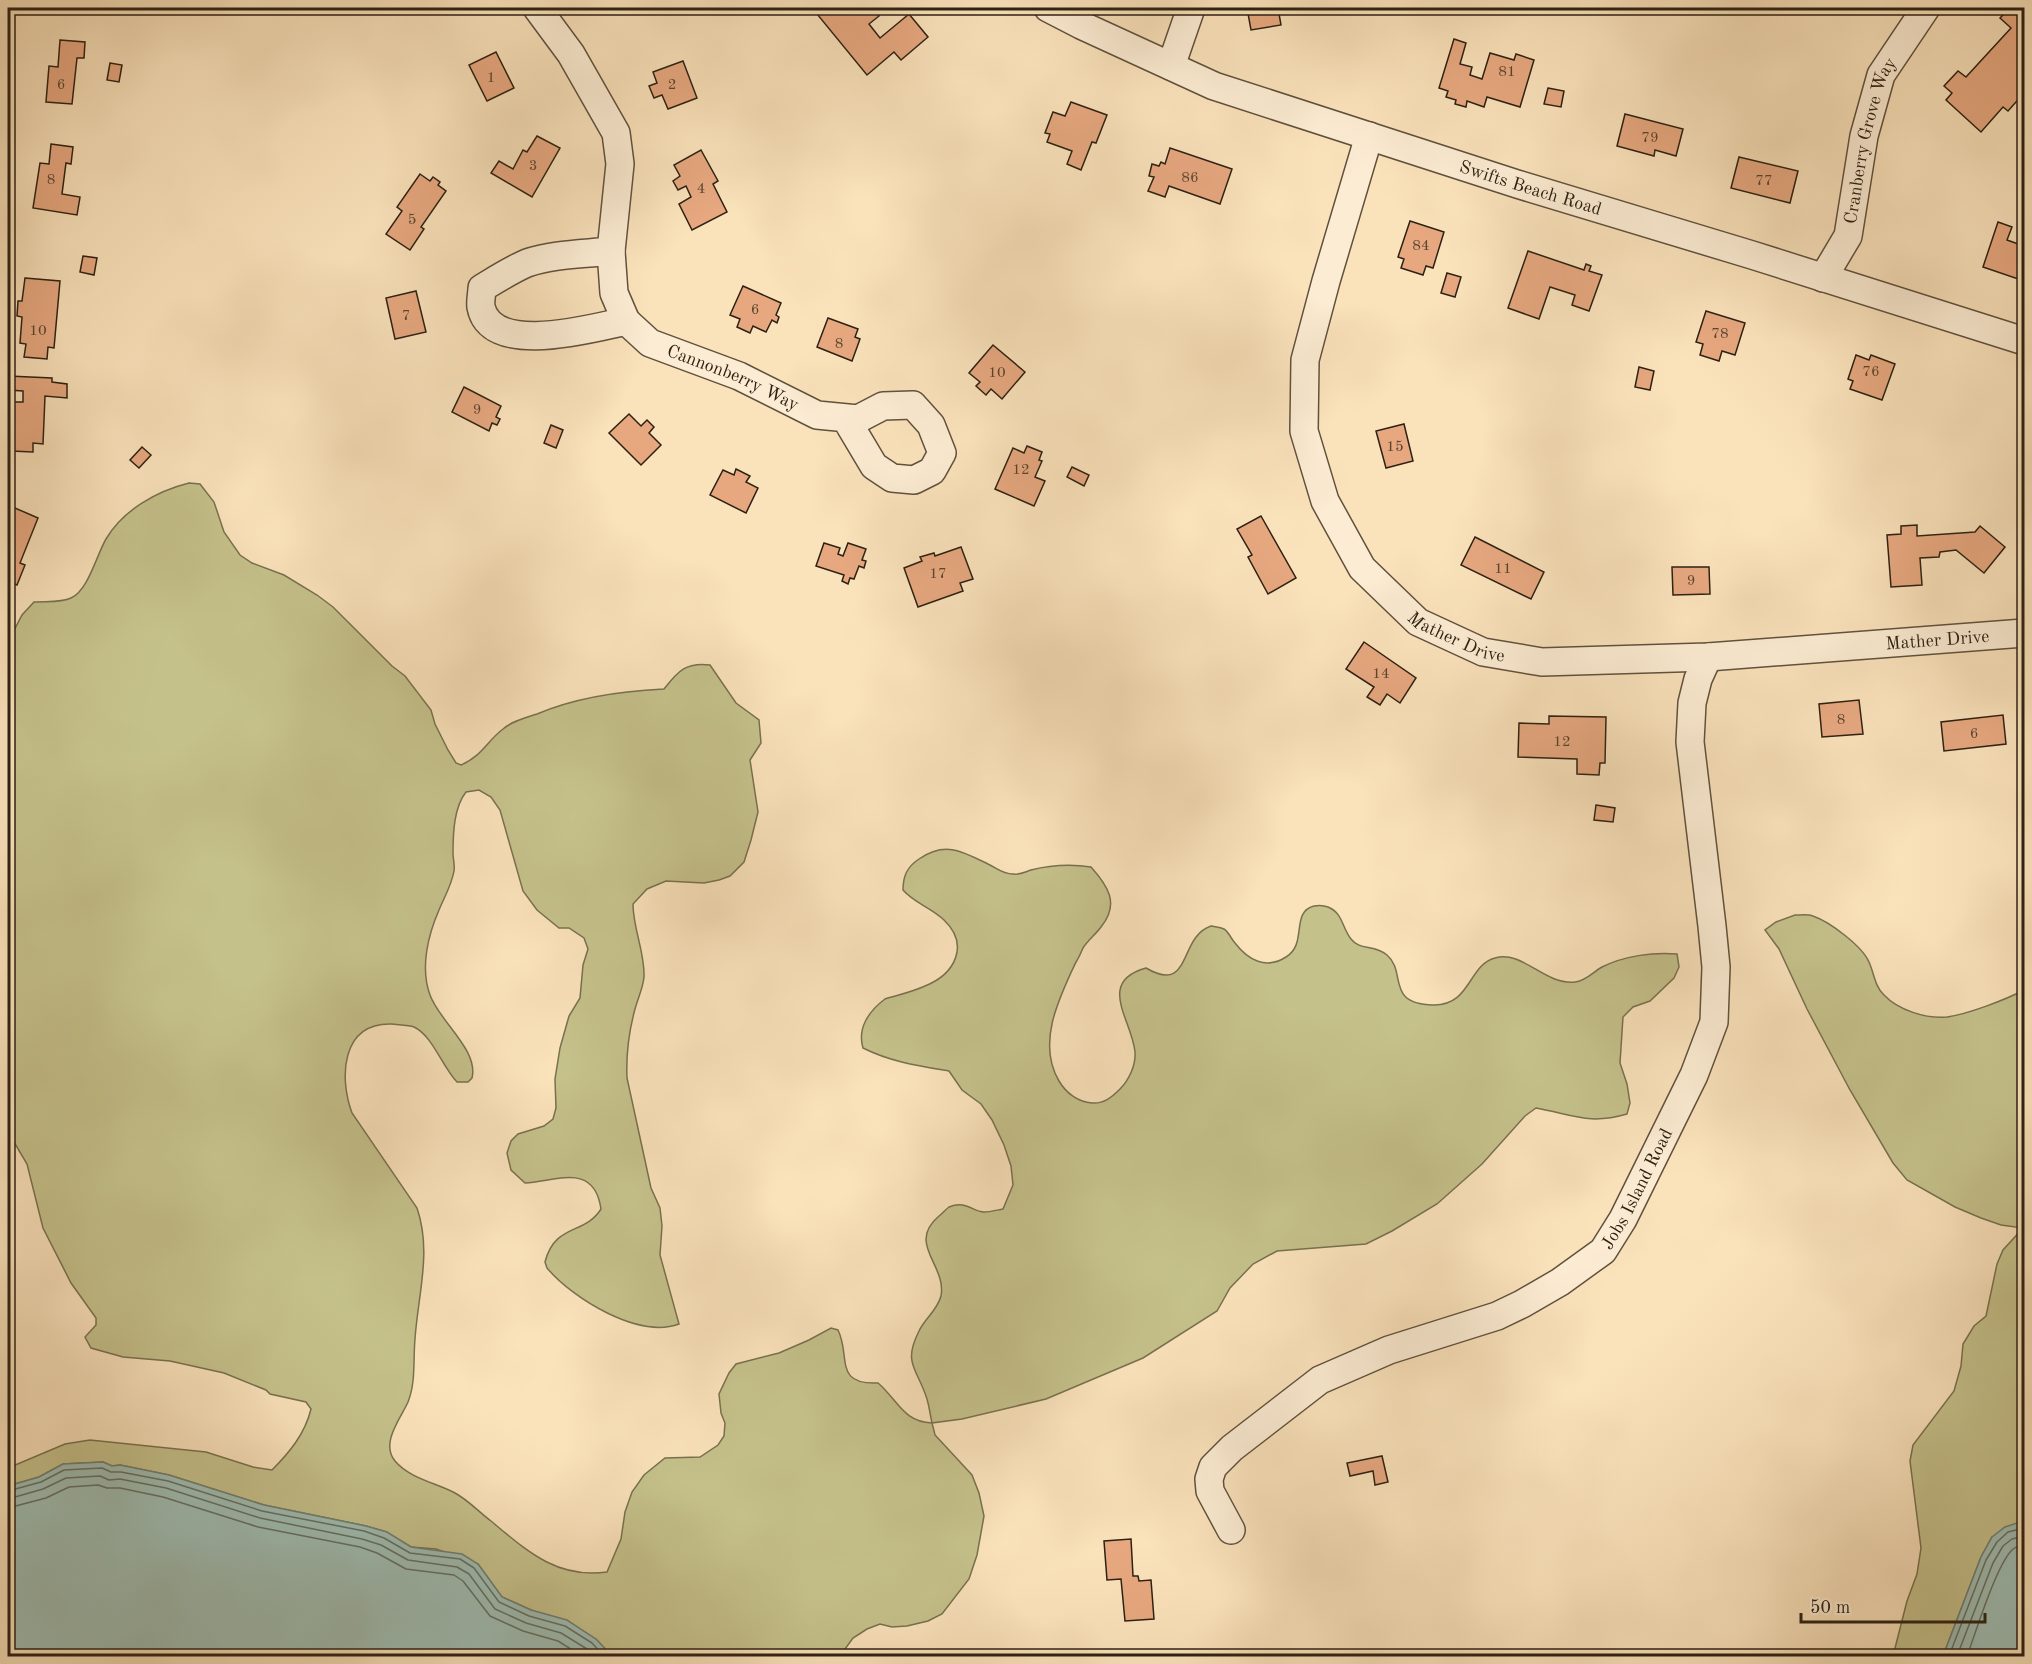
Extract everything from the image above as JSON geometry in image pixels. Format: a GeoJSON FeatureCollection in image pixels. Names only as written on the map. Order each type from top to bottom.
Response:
{"type":"FeatureCollection","features":[{"type":"Feature","properties":{"kind":"street","name":"Cannonberry Way"},"geometry":{"type":"LineString","coordinates":[[537,8],[571,54],[616,133],[620,164],[611,251],[614,293],[626,321],[650,343],[739,376],[817,415],[846,418]]}},
{"type":"Feature","properties":{"kind":"street","name":"Swifts Beach Road"},"geometry":{"type":"LineString","coordinates":[[1048,8],[1081,26],[1214,86],[1517,184],[2025,341]]}},
{"type":"Feature","properties":{"kind":"street"},"geometry":{"type":"LineString","coordinates":[[1171,66],[1191,8]]}},
{"type":"Feature","properties":{"kind":"street","name":"Cranberry Grove Way"},"geometry":{"type":"LineString","coordinates":[[1823,278],[1848,236],[1864,136],[1881,75],[1926,8]]}},
{"type":"Feature","properties":{"kind":"street","name":"Mather Drive"},"geometry":{"type":"LineString","coordinates":[[1369,136],[1305,360],[1304,431],[1325,501],[1362,568],[1418,622],[1484,652],[1542,662],[1708,657],[2025,633]]}},
{"type":"Feature","properties":{"kind":"street"},"geometry":{"type":"LineString","coordinates":[[611,251],[550,258],[528,263],[482,288],[481,307],[488,321],[505,333],[532,336],[626,321]]}},
{"type":"Feature","properties":{"kind":"street","name":"Jobs Island Road"},"geometry":{"type":"LineString","coordinates":[[1231,1530],[1210,1491],[1209,1479],[1213,1467],[1232,1448],[1320,1380],[1389,1350],[1497,1316],[1560,1282],[1603,1251],[1623,1219],[1694,1075],[1714,1023],[1716,967],[1690,742],[1692,703],[1698,680],[1708,657]]}},
{"type":"Feature","properties":{"kind":"shaded area"},"geometry":{"type":"Polygon","coordinates":[[[189,483],[200,484],[214,502],[224,532],[240,555],[252,563],[284,575],[317,595],[333,607],[405,676],[431,710],[435,724],[456,763],[461,765],[474,757],[503,729],[519,720],[583,699],[615,693],[664,689],[683,669],[702,664],[710,665],[736,703],[759,720],[761,743],[750,760],[758,812],[744,862],[730,876],[719,880],[704,883],[666,881],[647,889],[633,904],[644,977],[630,1034],[627,1078],[651,1188],[660,1208],[662,1226],[660,1255],[679,1324],[663,1327],[645,1326],[608,1313],[573,1292],[547,1268],[545,1262],[556,1241],[587,1223],[601,1209],[597,1194],[582,1179],[560,1178],[525,1183],[511,1170],[507,1153],[511,1141],[518,1134],[544,1126],[553,1119],[556,1108],[555,1079],[560,1048],[569,1016],[580,998],[583,965],[588,949],[584,938],[569,928],[559,928],[537,910],[523,891],[500,810],[491,797],[479,790],[466,792],[462,798],[454,829],[453,876],[432,930],[427,952],[426,974],[427,985],[435,1005],[470,1057],[473,1067],[472,1078],[468,1082],[457,1082],[432,1044],[420,1031],[412,1026],[391,1024],[374,1026],[362,1033],[353,1042],[345,1069],[352,1113],[417,1208],[421,1224],[424,1257],[413,1379],[411,1394],[391,1439],[391,1454],[395,1461],[415,1476],[460,1496],[517,1543],[544,1560],[573,1571],[607,1572],[621,1539],[625,1512],[632,1492],[644,1475],[665,1458],[700,1457],[718,1445],[724,1436],[725,1423],[721,1413],[719,1394],[736,1364],[779,1353],[831,1328],[838,1330],[842,1340],[849,1374],[864,1382],[878,1383],[907,1414],[922,1422],[932,1423],[935,1435],[972,1475],[979,1493],[984,1516],[977,1555],[969,1579],[942,1614],[928,1621],[907,1626],[892,1627],[880,1624],[867,1629],[853,1638],[845,1649],[844,1656],[612,1656],[596,1639],[502,1597],[478,1564],[436,1549],[411,1547],[386,1532],[366,1526],[264,1505],[169,1475],[120,1465],[112,1466],[103,1462],[63,1464],[39,1477],[8,1486],[8,1468],[65,1444],[90,1440],[206,1452],[253,1467],[272,1470],[296,1442],[305,1427],[311,1409],[306,1402],[270,1394],[266,1390],[224,1373],[170,1361],[123,1357],[91,1348],[85,1337],[96,1325],[96,1318],[71,1283],[43,1228],[27,1164],[8,1134],[8,642],[22,615],[34,602],[63,601],[77,594],[87,580],[106,539],[131,511],[165,491],[189,483]]]}},
{"type":"Feature","properties":{"kind":"shaded area"},"geometry":{"type":"Polygon","coordinates":[[[945,849],[970,855],[1009,874],[1020,874],[1054,866],[1091,867],[1107,888],[1111,903],[1107,919],[1087,942],[1075,964],[1062,992],[1052,1022],[1050,1037],[1053,1067],[1059,1081],[1073,1096],[1092,1103],[1104,1101],[1114,1095],[1126,1081],[1133,1067],[1135,1052],[1133,1040],[1121,1003],[1120,992],[1123,983],[1131,974],[1146,968],[1161,974],[1171,974],[1178,969],[1193,941],[1211,926],[1226,930],[1240,949],[1252,958],[1271,963],[1279,961],[1293,951],[1300,921],[1307,909],[1326,906],[1337,913],[1348,935],[1355,943],[1387,955],[1393,962],[1399,986],[1408,999],[1433,1005],[1445,1004],[1455,999],[1479,968],[1495,958],[1515,959],[1553,978],[1564,982],[1575,982],[1619,960],[1648,954],[1677,954],[1679,967],[1674,978],[1650,1001],[1633,1007],[1623,1017],[1620,1063],[1630,1103],[1627,1114],[1592,1119],[1536,1108],[1525,1116],[1482,1164],[1437,1204],[1392,1231],[1366,1244],[1277,1251],[1253,1264],[1230,1288],[1217,1311],[1143,1358],[1046,1399],[962,1419],[932,1423],[927,1399],[912,1358],[914,1342],[919,1331],[937,1306],[941,1296],[939,1274],[930,1255],[926,1236],[930,1226],[949,1207],[960,1205],[984,1212],[1003,1209],[1013,1185],[1011,1166],[992,1120],[981,1104],[962,1090],[949,1071],[895,1060],[863,1048],[863,1027],[869,1015],[879,1004],[885,999],[935,981],[951,966],[955,958],[956,939],[952,930],[944,920],[903,890],[906,872],[919,859],[937,850],[945,849]]]}},
{"type":"Feature","properties":{"kind":"shaded area"},"geometry":{"type":"Polygon","coordinates":[[[1795,915],[1813,916],[1845,935],[1865,956],[1881,992],[1897,1005],[1913,1012],[1930,1017],[1947,1017],[1986,1006],[2024,990],[2024,1531],[1992,1537],[1981,1557],[1943,1656],[1893,1656],[1907,1601],[1917,1574],[1921,1548],[1910,1461],[1913,1445],[1954,1391],[1961,1366],[1963,1344],[1974,1326],[1986,1316],[1997,1264],[2003,1250],[2023,1228],[2001,1225],[1955,1207],[1907,1180],[1893,1163],[1850,1090],[1807,1009],[1779,949],[1765,930],[1776,922],[1795,915]]]}},
{"type":"Feature","properties":{"kind":"water"},"geometry":{"type":"Polygon","coordinates":[[[103,1462],[112,1466],[120,1465],[169,1475],[264,1505],[366,1526],[387,1532],[411,1547],[462,1554],[478,1564],[502,1597],[531,1610],[567,1620],[596,1639],[612,1656],[8,1656],[8,1486],[39,1477],[63,1464],[103,1462]]]}},
{"type":"Feature","properties":{"kind":"water"},"geometry":{"type":"Polygon","coordinates":[[[2020,1522],[2024,1523],[2024,1656],[1943,1656],[1981,1557],[1992,1537],[2005,1527],[2020,1522]]]}},
{"type":"Feature","properties":{"kind":"building"},"geometry":{"type":"Polygon","coordinates":[[[825,8],[872,8],[879,16],[869,24],[880,38],[909,14],[928,37],[901,60],[894,52],[867,75],[817,14],[825,8]]]}},
{"type":"Feature","properties":{"kind":"building"},"geometry":{"type":"Polygon","coordinates":[[[1247,8],[1278,8],[1281,25],[1251,30],[1247,8]]]}},
{"type":"Feature","properties":{"kind":"building"},"geometry":{"type":"Polygon","coordinates":[[[2010,8],[2024,8],[2024,93],[2008,111],[2003,107],[1981,132],[1946,100],[1952,93],[1944,86],[1958,71],[1966,77],[2011,28],[2000,18],[2010,8]]]}},
{"type":"Feature","properties":{"kind":"building"},"geometry":{"type":"Polygon","coordinates":[[[1454,39],[1466,43],[1460,64],[1472,67],[1470,75],[1482,79],[1490,53],[1514,60],[1516,54],[1534,60],[1520,107],[1487,97],[1484,107],[1467,101],[1466,107],[1455,104],[1456,100],[1446,97],[1448,91],[1439,88],[1454,39]]]}},
{"type":"Feature","properties":{"kind":"building"},"geometry":{"type":"Polygon","coordinates":[[[60,40],[85,42],[84,58],[77,58],[72,104],[46,102],[49,66],[58,67],[60,40]]]}},
{"type":"Feature","properties":{"kind":"building"},"geometry":{"type":"Polygon","coordinates":[[[496,52],[514,88],[487,101],[469,65],[496,52]]]}},
{"type":"Feature","properties":{"kind":"building"},"geometry":{"type":"Polygon","coordinates":[[[683,61],[697,98],[668,109],[662,95],[654,98],[649,86],[657,83],[653,72],[683,61]]]}},
{"type":"Feature","properties":{"kind":"building"},"geometry":{"type":"Polygon","coordinates":[[[110,63],[122,65],[119,82],[107,80],[110,63]]]}},
{"type":"Feature","properties":{"kind":"building"},"geometry":{"type":"Polygon","coordinates":[[[1548,88],[1564,91],[1561,107],[1544,104],[1548,88]]]}},
{"type":"Feature","properties":{"kind":"building"},"geometry":{"type":"Polygon","coordinates":[[[1071,102],[1107,115],[1096,143],[1092,142],[1081,170],[1067,164],[1072,151],[1047,142],[1050,134],[1045,133],[1053,112],[1065,116],[1071,102]]]}},
{"type":"Feature","properties":{"kind":"building"},"geometry":{"type":"Polygon","coordinates":[[[1625,114],[1683,129],[1676,156],[1655,150],[1654,156],[1617,146],[1625,114]]]}},
{"type":"Feature","properties":{"kind":"building"},"geometry":{"type":"Polygon","coordinates":[[[537,136],[560,148],[532,197],[491,173],[499,161],[513,169],[523,150],[527,152],[537,136]]]}},
{"type":"Feature","properties":{"kind":"building"},"geometry":{"type":"Polygon","coordinates":[[[51,144],[73,147],[71,164],[66,163],[62,194],[80,197],[77,215],[33,208],[40,163],[49,164],[51,144]]]}},
{"type":"Feature","properties":{"kind":"building"},"geometry":{"type":"Polygon","coordinates":[[[1170,148],[1232,169],[1220,204],[1169,186],[1165,197],[1148,191],[1154,177],[1149,176],[1152,164],[1159,166],[1161,162],[1165,164],[1170,148]]]}},
{"type":"Feature","properties":{"kind":"building"},"geometry":{"type":"Polygon","coordinates":[[[701,150],[718,181],[713,184],[727,212],[692,230],[679,204],[691,197],[686,186],[678,190],[673,181],[680,176],[674,165],[701,150]]]}},
{"type":"Feature","properties":{"kind":"building"},"geometry":{"type":"Polygon","coordinates":[[[1739,157],[1798,171],[1790,203],[1731,188],[1739,157]]]}},
{"type":"Feature","properties":{"kind":"building"},"geometry":{"type":"Polygon","coordinates":[[[420,174],[430,181],[433,177],[446,191],[421,227],[424,229],[410,250],[386,234],[402,211],[397,207],[420,174]]]}},
{"type":"Feature","properties":{"kind":"building"},"geometry":{"type":"Polygon","coordinates":[[[1410,221],[1444,232],[1433,268],[1426,266],[1423,275],[1401,268],[1404,259],[1398,257],[1410,221]]]}},
{"type":"Feature","properties":{"kind":"building"},"geometry":{"type":"Polygon","coordinates":[[[1998,222],[2012,227],[2007,240],[2024,246],[2024,281],[1983,267],[1998,222]]]}},
{"type":"Feature","properties":{"kind":"building"},"geometry":{"type":"Polygon","coordinates":[[[1528,251],[1584,270],[1586,264],[1591,266],[1589,271],[1602,275],[1589,311],[1572,305],[1575,295],[1550,287],[1539,319],[1508,308],[1528,251]]]}},
{"type":"Feature","properties":{"kind":"building"},"geometry":{"type":"Polygon","coordinates":[[[83,256],[97,258],[94,275],[80,272],[83,256]]]}},
{"type":"Feature","properties":{"kind":"building"},"geometry":{"type":"Polygon","coordinates":[[[1447,273],[1461,277],[1455,297],[1441,293],[1447,273]]]}},
{"type":"Feature","properties":{"kind":"building"},"geometry":{"type":"Polygon","coordinates":[[[25,278],[60,281],[54,348],[48,347],[47,359],[24,357],[26,344],[20,343],[22,317],[17,316],[18,301],[22,301],[25,278]]]}},
{"type":"Feature","properties":{"kind":"building"},"geometry":{"type":"Polygon","coordinates":[[[743,286],[781,303],[776,315],[779,317],[777,323],[772,320],[766,332],[753,326],[750,333],[737,327],[740,319],[730,315],[743,286]]]}},
{"type":"Feature","properties":{"kind":"building"},"geometry":{"type":"Polygon","coordinates":[[[416,291],[426,332],[395,339],[386,298],[416,291]]]}},
{"type":"Feature","properties":{"kind":"building"},"geometry":{"type":"Polygon","coordinates":[[[1706,311],[1745,323],[1735,355],[1722,351],[1719,361],[1700,355],[1703,344],[1696,342],[1706,311]]]}},
{"type":"Feature","properties":{"kind":"building"},"geometry":{"type":"Polygon","coordinates":[[[828,318],[858,329],[855,337],[860,339],[852,361],[817,347],[828,318]]]}},
{"type":"Feature","properties":{"kind":"building"},"geometry":{"type":"Polygon","coordinates":[[[993,345],[1025,372],[1002,399],[991,389],[986,395],[976,386],[980,382],[969,373],[993,345]]]}},
{"type":"Feature","properties":{"kind":"building"},"geometry":{"type":"Polygon","coordinates":[[[1856,355],[1869,360],[1871,355],[1895,364],[1882,400],[1850,389],[1853,381],[1848,379],[1856,355]]]}},
{"type":"Feature","properties":{"kind":"building"},"geometry":{"type":"Polygon","coordinates":[[[1639,367],[1654,371],[1650,390],[1635,387],[1639,367]]]}},
{"type":"Feature","properties":{"kind":"building"},"geometry":{"type":"Polygon","coordinates":[[[8,376],[52,378],[52,382],[67,384],[67,398],[45,396],[43,444],[33,443],[33,452],[11,451],[13,402],[23,402],[23,391],[8,390],[8,376]]]}},
{"type":"Feature","properties":{"kind":"building"},"geometry":{"type":"Polygon","coordinates":[[[464,387],[501,406],[496,417],[500,419],[497,425],[492,423],[489,431],[452,412],[464,387]]]}},
{"type":"Feature","properties":{"kind":"building"},"geometry":{"type":"Polygon","coordinates":[[[629,414],[641,426],[647,420],[654,427],[649,433],[661,445],[641,465],[609,433],[629,414]]]}},
{"type":"Feature","properties":{"kind":"building"},"geometry":{"type":"Polygon","coordinates":[[[1404,424],[1413,461],[1386,468],[1376,431],[1404,424]]]}},
{"type":"Feature","properties":{"kind":"building"},"geometry":{"type":"Polygon","coordinates":[[[551,425],[563,430],[556,448],[544,443],[551,425]]]}},
{"type":"Feature","properties":{"kind":"building"},"geometry":{"type":"Polygon","coordinates":[[[1027,446],[1042,452],[1039,460],[1042,461],[1035,477],[1045,481],[1034,506],[995,489],[1013,448],[1024,453],[1027,446]]]}},
{"type":"Feature","properties":{"kind":"building"},"geometry":{"type":"Polygon","coordinates":[[[142,447],[151,455],[139,468],[130,460],[142,447]]]}},
{"type":"Feature","properties":{"kind":"building"},"geometry":{"type":"Polygon","coordinates":[[[1072,467],[1089,475],[1084,486],[1067,477],[1072,467]]]}},
{"type":"Feature","properties":{"kind":"building"},"geometry":{"type":"Polygon","coordinates":[[[736,469],[750,476],[746,482],[758,488],[746,513],[710,495],[723,470],[734,475],[736,469]]]}},
{"type":"Feature","properties":{"kind":"building"},"geometry":{"type":"Polygon","coordinates":[[[8,505],[38,518],[20,563],[25,565],[17,585],[8,581],[8,505]]]}},
{"type":"Feature","properties":{"kind":"building"},"geometry":{"type":"Polygon","coordinates":[[[1261,516],[1296,578],[1268,594],[1248,557],[1252,555],[1237,529],[1261,516]]]}},
{"type":"Feature","properties":{"kind":"building"},"geometry":{"type":"Polygon","coordinates":[[[1917,525],[1917,536],[1975,532],[1980,526],[2005,547],[1984,573],[1956,550],[1940,552],[1939,557],[1920,558],[1922,585],[1891,587],[1887,535],[1901,534],[1901,526],[1917,525]]]}},
{"type":"Feature","properties":{"kind":"building"},"geometry":{"type":"Polygon","coordinates":[[[1475,537],[1544,572],[1531,599],[1461,565],[1475,537]]]}},
{"type":"Feature","properties":{"kind":"building"},"geometry":{"type":"Polygon","coordinates":[[[824,543],[840,548],[838,554],[843,556],[848,543],[866,549],[862,560],[866,561],[864,568],[859,566],[854,579],[850,578],[848,584],[842,581],[844,575],[816,566],[824,543]]]}},
{"type":"Feature","properties":{"kind":"building"},"geometry":{"type":"Polygon","coordinates":[[[961,547],[973,579],[960,583],[963,591],[918,607],[904,568],[922,561],[920,557],[934,553],[935,556],[961,547]]]}},
{"type":"Feature","properties":{"kind":"building"},"geometry":{"type":"Polygon","coordinates":[[[1672,567],[1709,567],[1710,594],[1673,595],[1672,567]]]}},
{"type":"Feature","properties":{"kind":"building"},"geometry":{"type":"Polygon","coordinates":[[[1364,642],[1416,678],[1400,703],[1387,694],[1380,705],[1367,697],[1374,687],[1346,669],[1364,642]]]}},
{"type":"Feature","properties":{"kind":"building"},"geometry":{"type":"Polygon","coordinates":[[[1859,700],[1863,734],[1822,737],[1819,704],[1859,700]]]}},
{"type":"Feature","properties":{"kind":"building"},"geometry":{"type":"Polygon","coordinates":[[[2003,715],[2006,744],[1944,751],[1941,722],[2003,715]]]}},
{"type":"Feature","properties":{"kind":"building"},"geometry":{"type":"Polygon","coordinates":[[[1549,716],[1606,717],[1605,763],[1600,763],[1599,775],[1577,774],[1577,759],[1518,757],[1519,723],[1549,724],[1549,716]]]}},
{"type":"Feature","properties":{"kind":"building"},"geometry":{"type":"Polygon","coordinates":[[[1596,805],[1615,808],[1613,822],[1594,820],[1596,805]]]}},
{"type":"Feature","properties":{"kind":"building"},"geometry":{"type":"Polygon","coordinates":[[[1382,1456],[1388,1482],[1375,1485],[1373,1471],[1350,1476],[1347,1463],[1382,1456]]]}},
{"type":"Feature","properties":{"kind":"building"},"geometry":{"type":"Polygon","coordinates":[[[1131,1539],[1133,1576],[1138,1576],[1139,1581],[1151,1580],[1154,1619],[1125,1621],[1121,1579],[1107,1580],[1104,1541],[1131,1539]]]}}]}
